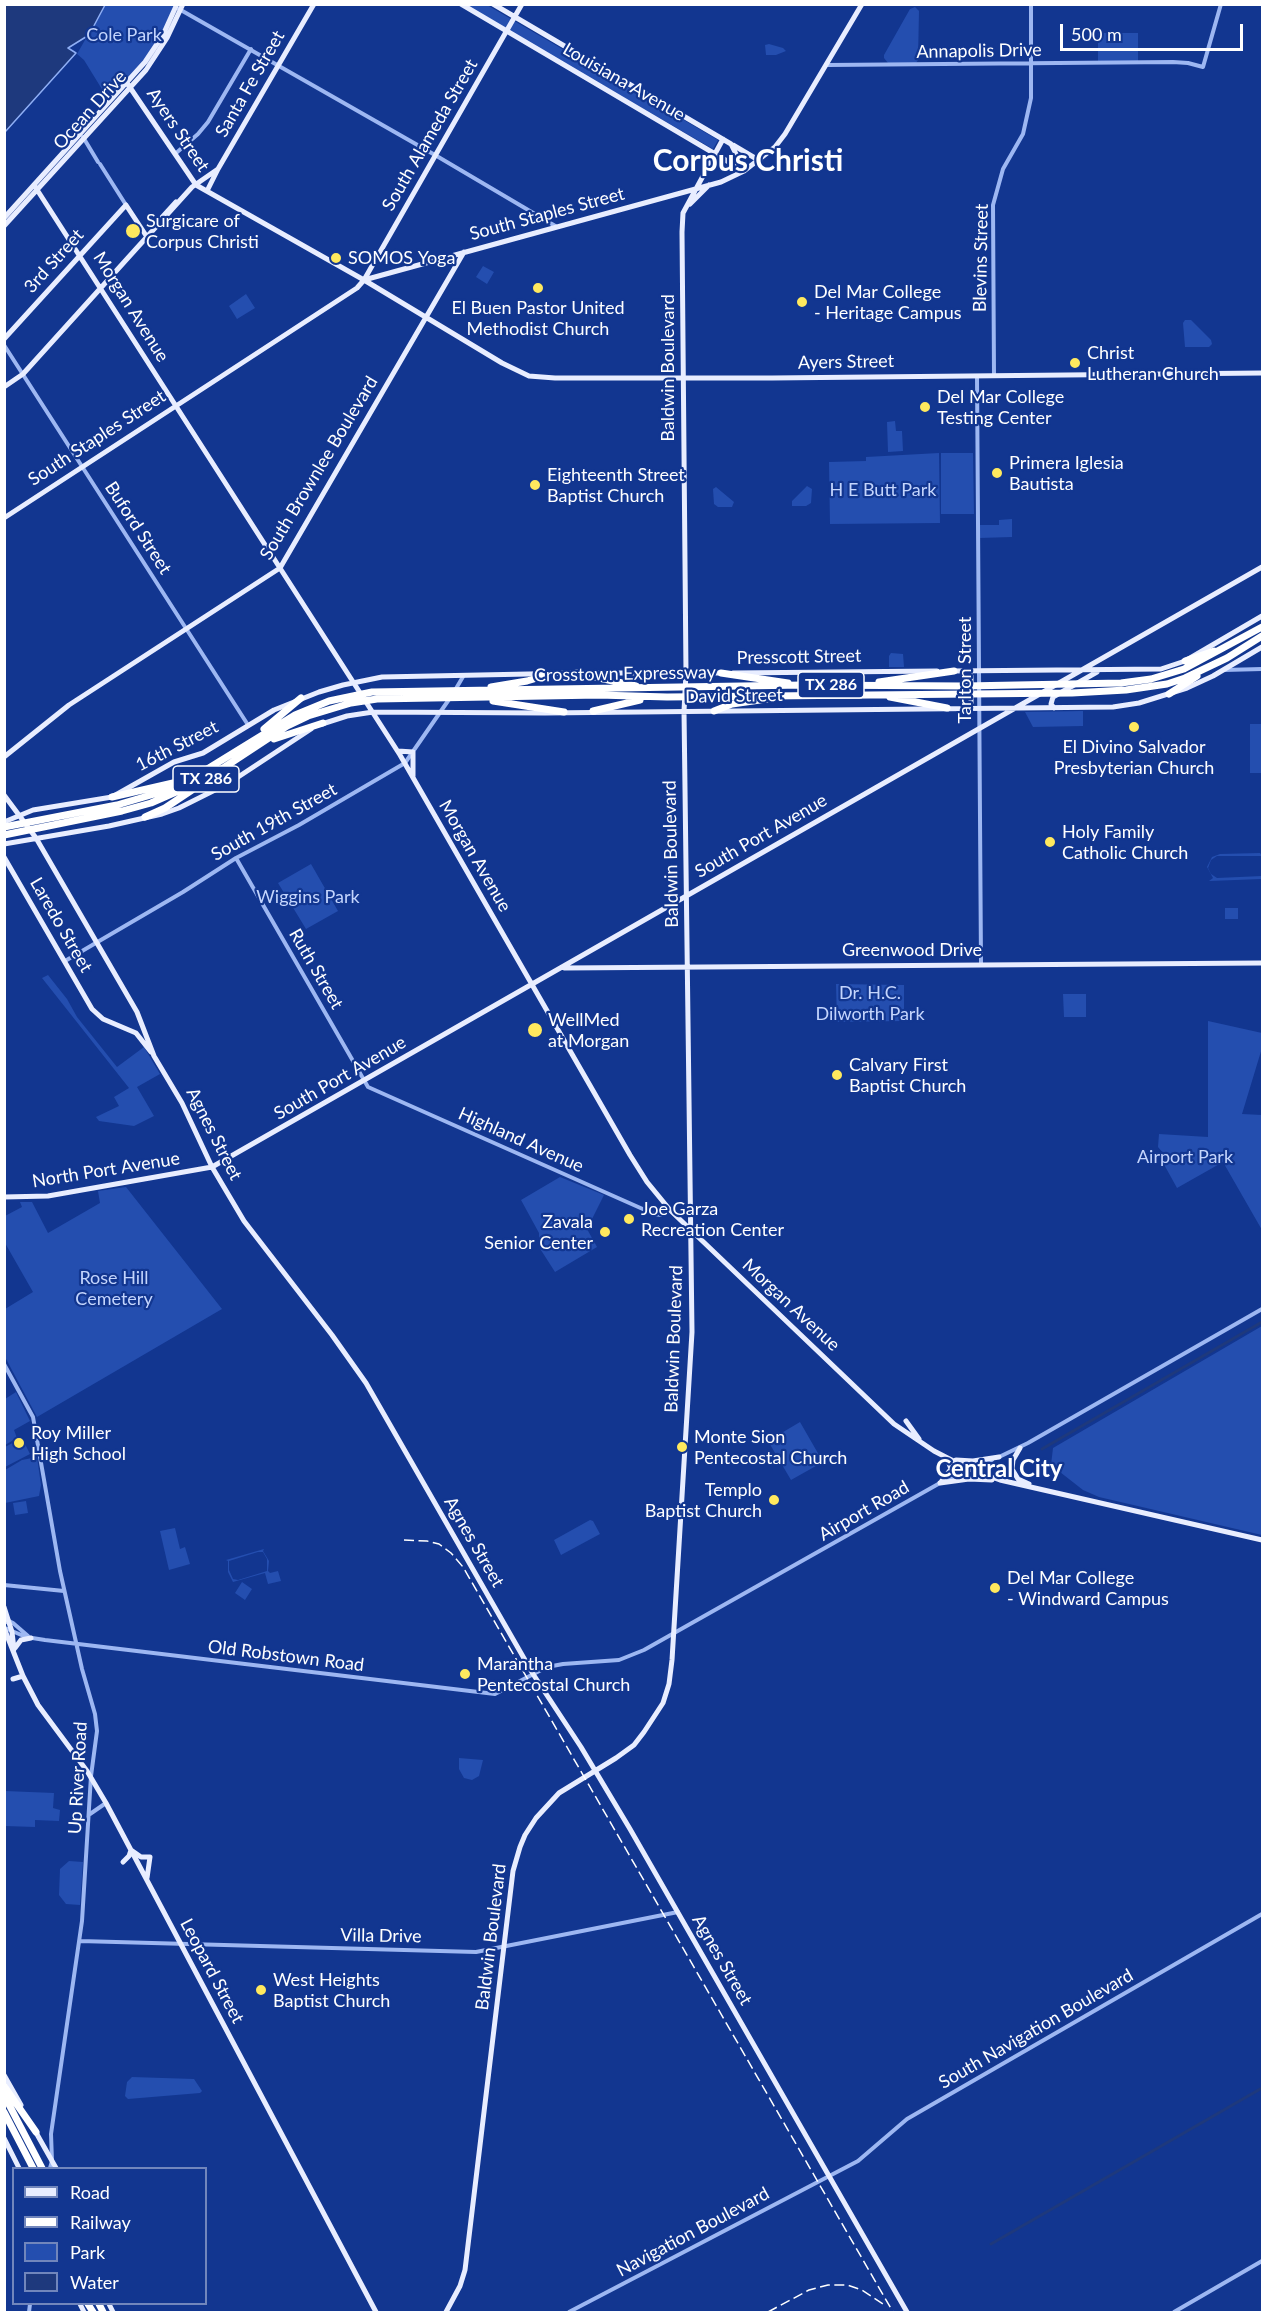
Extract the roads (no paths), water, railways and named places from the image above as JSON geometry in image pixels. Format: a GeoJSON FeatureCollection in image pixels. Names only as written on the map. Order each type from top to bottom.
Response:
{"type":"FeatureCollection","features":[{"type":"Feature","properties":{"kind":"highway","name":"Crosstown Expressway"},"geometry":{"type":"LineString","coordinates":[[697,692],[864,694],[1087,685],[1151,679],[1184,669],[1263,627]]}},
{"type":"Feature","properties":{"kind":"highway","name":"Crosstown Expressway"},"geometry":{"type":"LineString","coordinates":[[993,689],[1018,694],[1072,693],[1126,690],[1167,684],[1203,670],[1263,636]]}},
{"type":"Feature","properties":{"kind":"highway"},"geometry":{"type":"LineString","coordinates":[[1185,661],[1239,641]]}},
{"type":"Feature","properties":{"kind":"highway"},"geometry":{"type":"LineString","coordinates":[[1170,694],[1227,658]]}},
{"type":"Feature","properties":{"kind":"highway"},"geometry":{"type":"LineString","coordinates":[[851,685],[911,679],[954,671]]}},
{"type":"Feature","properties":{"kind":"highway"},"geometry":{"type":"LineString","coordinates":[[576,673],[650,689]]}},
{"type":"Feature","properties":{"kind":"highway"},"geometry":{"type":"LineString","coordinates":[[721,673],[802,685]]}},
{"type":"Feature","properties":{"kind":"highway"},"geometry":{"type":"LineString","coordinates":[[470,695],[547,675]]}},
{"type":"Feature","properties":{"kind":"highway","name":"Crosstown Expressway"},"geometry":{"type":"LineString","coordinates":[[4,827],[48,823],[122,811],[151,803],[253,749],[287,726],[372,692],[437,691],[470,695],[670,694],[802,685],[965,690]]}},
{"type":"Feature","properties":{"kind":"highway","name":"Crosstown Expressway"},"geometry":{"type":"LineString","coordinates":[[207,774],[246,744],[295,715],[349,700],[434,699],[470,695],[650,689],[670,694]]}},
{"type":"Feature","properties":{"kind":"highway"},"geometry":{"type":"LineString","coordinates":[[593,711],[628,701],[670,694]]}},
{"type":"Feature","properties":{"kind":"highway"},"geometry":{"type":"LineString","coordinates":[[714,711],[732,704],[797,694]]}},
{"type":"Feature","properties":{"kind":"highway"},"geometry":{"type":"LineString","coordinates":[[864,694],[947,708]]}},
{"type":"Feature","properties":{"kind":"highway"},"geometry":{"type":"LineString","coordinates":[[470,695],[564,712]]}},
{"type":"Feature","properties":{"kind":"highway"},"geometry":{"type":"LineString","coordinates":[[246,744],[301,698]]}},
{"type":"Feature","properties":{"kind":"highway"},"geometry":{"type":"LineString","coordinates":[[253,749],[284,734],[323,723]]}},
{"type":"Feature","properties":{"kind":"highway"},"geometry":{"type":"LineString","coordinates":[[145,818],[165,808],[207,774]]}},
{"type":"Feature","properties":{"kind":"highway"},"geometry":{"type":"LineString","coordinates":[[112,796],[207,774]]}},
{"type":"Feature","properties":{"kind":"highway","name":"Crosstown Expressway"},"geometry":{"type":"LineString","coordinates":[[4,835],[48,823]]}},
{"type":"Feature","properties":{"kind":"highway"},"geometry":{"type":"LineString","coordinates":[[4,2086],[36,2132]]}},
{"type":"Feature","properties":{"kind":"highway"},"geometry":{"type":"LineString","coordinates":[[4,2095],[38,2167]]}},
{"type":"Feature","properties":{"kind":"highway"},"geometry":{"type":"LineString","coordinates":[[4,2112],[38,2167]]}},
{"type":"Feature","properties":{"kind":"main road","name":"Santa Fe Street"},"geometry":{"type":"LineString","coordinates":[[4,387],[23,374],[182,198],[218,169],[314,4]]}},
{"type":"Feature","properties":{"kind":"main road","name":"Louisiana Avenue"},"geometry":{"type":"LineString","coordinates":[[461,4],[744,171]]}},
{"type":"Feature","properties":{"kind":"main road","name":"Louisiana Avenue"},"geometry":{"type":"LineString","coordinates":[[493,4],[760,161]]}},
{"type":"Feature","properties":{"kind":"main road","name":"South Alameda Street"},"geometry":{"type":"LineString","coordinates":[[364,280],[522,4]]}},
{"type":"Feature","properties":{"kind":"main road","name":"South Staples Street"},"geometry":{"type":"LineString","coordinates":[[4,518],[352,292],[364,280],[709,185],[744,171],[760,161],[785,135],[862,4]]}},
{"type":"Feature","properties":{"kind":"main road","name":"Ocean Drive"},"geometry":{"type":"LineString","coordinates":[[4,226],[159,52],[179,6]]}},
{"type":"Feature","properties":{"kind":"main road","name":"Ayers Street"},"geometry":{"type":"LineString","coordinates":[[129,85],[196,185],[364,280],[511,368],[529,376],[555,378],[1263,373]]}},
{"type":"Feature","properties":{"kind":"main road","name":"Baldwin Boulevard"},"geometry":{"type":"LineString","coordinates":[[446,2313],[460,2286],[465,2270],[513,1871],[525,1835],[542,1810],[559,1793],[634,1745],[663,1703],[669,1684],[692,1332],[684,711],[686,673],[682,232],[685,209],[723,139]]}},
{"type":"Feature","properties":{"kind":"main road"},"geometry":{"type":"LineString","coordinates":[[731,144],[744,171]]}},
{"type":"Feature","properties":{"kind":"main road"},"geometry":{"type":"LineString","coordinates":[[207,191],[218,169]]}},
{"type":"Feature","properties":{"kind":"main road"},"geometry":{"type":"LineString","coordinates":[[685,209],[709,185]]}},
{"type":"Feature","properties":{"kind":"main road","name":"Ocean Drive"},"geometry":{"type":"LineString","coordinates":[[4,218],[36,188]]}},
{"type":"Feature","properties":{"kind":"main road","name":"Morgan Avenue"},"geometry":{"type":"LineString","coordinates":[[36,188],[398,751],[639,1170],[670,1210],[691,1231],[894,1424],[949,1459],[1000,1480]]}},
{"type":"Feature","properties":{"kind":"main road","name":"Santa Fe Street"},"geometry":{"type":"LineString","coordinates":[[150,235],[154,226],[182,198]]}},
{"type":"Feature","properties":{"kind":"main road"},"geometry":{"type":"LineString","coordinates":[[126,205],[141,227],[150,235]]}},
{"type":"Feature","properties":{"kind":"main road","name":"3rd Street"},"geometry":{"type":"LineString","coordinates":[[4,339],[126,205]]}},
{"type":"Feature","properties":{"kind":"main road"},"geometry":{"type":"LineString","coordinates":[[141,227],[148,229],[154,226]]}},
{"type":"Feature","properties":{"kind":"main road","name":"South Brownlee Boulevard"},"geometry":{"type":"LineString","coordinates":[[4,757],[69,705],[280,568],[464,252]]}},
{"type":"Feature","properties":{"kind":"main road","name":"South Port Avenue"},"geometry":{"type":"LineString","coordinates":[[212,1167],[1263,567]]}},
{"type":"Feature","properties":{"kind":"main road"},"geometry":{"type":"LineString","coordinates":[[1185,661],[1263,616]]}},
{"type":"Feature","properties":{"kind":"main road","name":"David Street"},"geometry":{"type":"LineString","coordinates":[[145,818],[162,814],[199,799],[323,723],[373,712],[1113,707],[1139,703],[1170,694],[1224,670],[1263,647]]}},
{"type":"Feature","properties":{"kind":"main road"},"geometry":{"type":"LineString","coordinates":[[1054,708],[1051,704],[1053,697],[1104,670],[1102,659]]}},
{"type":"Feature","properties":{"kind":"main road","name":"Presscott Street"},"geometry":{"type":"LineString","coordinates":[[274,710],[301,698],[354,682],[382,677],[576,673],[1161,669],[1185,661]]}},
{"type":"Feature","properties":{"kind":"main road"},"geometry":{"type":"LineString","coordinates":[[966,709],[971,703],[971,676],[967,671]]}},
{"type":"Feature","properties":{"kind":"main road","name":"16th Street"},"geometry":{"type":"LineString","coordinates":[[21,816],[33,810],[112,796],[179,759],[203,753],[274,710]]}},
{"type":"Feature","properties":{"kind":"main road"},"geometry":{"type":"LineString","coordinates":[[398,751],[414,752],[412,777]]}},
{"type":"Feature","properties":{"kind":"main road","name":"Agnes Street"},"geometry":{"type":"LineString","coordinates":[[4,795],[36,838],[136,1012],[154,1056],[182,1103],[212,1167],[251,1232],[366,1383],[533,1674],[595,1771],[678,1912],[908,2313]]}},
{"type":"Feature","properties":{"kind":"main road"},"geometry":{"type":"LineString","coordinates":[[33,810],[32,817],[46,836]]}},
{"type":"Feature","properties":{"kind":"main road"},"geometry":{"type":"LineString","coordinates":[[4,822],[21,816]]}},
{"type":"Feature","properties":{"kind":"main road"},"geometry":{"type":"LineString","coordinates":[[4,844],[75,833],[145,818]]}},
{"type":"Feature","properties":{"kind":"main road"},"geometry":{"type":"LineString","coordinates":[[26,840],[31,831]]}},
{"type":"Feature","properties":{"kind":"main road","name":"Laredo Street"},"geometry":{"type":"LineString","coordinates":[[4,857],[92,1009],[103,1019],[136,1033],[154,1056]]}},
{"type":"Feature","properties":{"kind":"main road","name":"Greenwood Drive"},"geometry":{"type":"LineString","coordinates":[[562,968],[1263,963]]}},
{"type":"Feature","properties":{"kind":"main road","name":"North Port Avenue"},"geometry":{"type":"LineString","coordinates":[[4,1197],[48,1196],[212,1167]]}},
{"type":"Feature","properties":{"kind":"main road"},"geometry":{"type":"LineString","coordinates":[[906,1421],[922,1443]]}},
{"type":"Feature","properties":{"kind":"main road"},"geometry":{"type":"LineString","coordinates":[[1020,1448],[1011,1465],[1014,1475],[1018,1479],[1045,1490]]}},
{"type":"Feature","properties":{"kind":"main road"},"geometry":{"type":"LineString","coordinates":[[940,1483],[951,1469],[949,1459],[973,1461],[999,1457]]}},
{"type":"Feature","properties":{"kind":"main road"},"geometry":{"type":"LineString","coordinates":[[940,1483],[969,1479],[1000,1480],[1263,1540]]}},
{"type":"Feature","properties":{"kind":"main road","name":"Leopard Street"},"geometry":{"type":"LineString","coordinates":[[4,1607],[7,1622],[15,1631],[14,1649]]}},
{"type":"Feature","properties":{"kind":"main road","name":"Leopard Street"},"geometry":{"type":"LineString","coordinates":[[4,1628],[23,1676],[43,1714],[91,1776],[376,2313]]}},
{"type":"Feature","properties":{"kind":"main road"},"geometry":{"type":"LineString","coordinates":[[14,1649],[21,1640],[31,1638]]}},
{"type":"Feature","properties":{"kind":"main road"},"geometry":{"type":"LineString","coordinates":[[13,1679],[23,1676]]}},
{"type":"Feature","properties":{"kind":"main road"},"geometry":{"type":"LineString","coordinates":[[123,1862],[131,1850],[141,1857],[150,1857],[147,1879]]}},
{"type":"Feature","properties":{"kind":"main road"},"geometry":{"type":"LineString","coordinates":[[4,2075],[55,2167]]}},
{"type":"Feature","properties":{"kind":"main road"},"geometry":{"type":"LineString","coordinates":[[4,2138],[18,2167]]}},
{"type":"Feature","properties":{"kind":"street","name":"Blevins Street"},"geometry":{"type":"LineString","coordinates":[[994,375],[993,205],[1003,169],[1023,134],[1030,98],[1030,4]]}},
{"type":"Feature","properties":{"kind":"street","name":"Annapolis Drive"},"geometry":{"type":"LineString","coordinates":[[828,65],[1173,62],[1203,67],[1221,4]]}},
{"type":"Feature","properties":{"kind":"street"},"geometry":{"type":"LineString","coordinates":[[179,6],[558,228]]}},
{"type":"Feature","properties":{"kind":"street"},"geometry":{"type":"LineString","coordinates":[[174,155],[198,135],[208,122],[251,49]]}},
{"type":"Feature","properties":{"kind":"street"},"geometry":{"type":"LineString","coordinates":[[82,137],[126,205]]}},
{"type":"Feature","properties":{"kind":"street","name":"Buford Street"},"geometry":{"type":"LineString","coordinates":[[4,345],[248,725]]}},
{"type":"Feature","properties":{"kind":"street","name":"Tarlton Street"},"geometry":{"type":"LineString","coordinates":[[977,375],[981,965]]}},
{"type":"Feature","properties":{"kind":"street"},"geometry":{"type":"LineString","coordinates":[[1242,659],[1244,669]]}},
{"type":"Feature","properties":{"kind":"street"},"geometry":{"type":"LineString","coordinates":[[1224,670],[1263,669]]}},
{"type":"Feature","properties":{"kind":"street","name":"South 19th Street"},"geometry":{"type":"LineString","coordinates":[[64,961],[177,896],[236,858],[299,825],[405,763],[465,675]]}},
{"type":"Feature","properties":{"kind":"street","name":"Ruth Street"},"geometry":{"type":"LineString","coordinates":[[236,858],[368,1087],[376,1090]]}},
{"type":"Feature","properties":{"kind":"street","name":"Highland Avenue"},"geometry":{"type":"LineString","coordinates":[[376,1090],[654,1214],[662,1215],[670,1210]]}},
{"type":"Feature","properties":{"kind":"street","name":"Airport Road"},"geometry":{"type":"LineString","coordinates":[[533,1674],[547,1667],[563,1664],[627,1658],[674,1634],[940,1483],[1020,1448],[1263,1309]]}},
{"type":"Feature","properties":{"kind":"street","name":"Up River Road"},"geometry":{"type":"LineString","coordinates":[[4,1364],[33,1417],[64,1592],[95,1714],[97,1731],[91,1776],[80,1941],[51,2134],[50,2167]]}},
{"type":"Feature","properties":{"kind":"street"},"geometry":{"type":"LineString","coordinates":[[4,1585],[64,1592]]}},
{"type":"Feature","properties":{"kind":"street","name":"Old Robstown Road"},"geometry":{"type":"LineString","coordinates":[[4,1628],[31,1638],[495,1694],[533,1674]]}},
{"type":"Feature","properties":{"kind":"street"},"geometry":{"type":"LineString","coordinates":[[89,1817],[95,1809],[106,1803]]}},
{"type":"Feature","properties":{"kind":"street","name":"Villa Drive"},"geometry":{"type":"LineString","coordinates":[[80,1941],[469,1952],[678,1912]]}},
{"type":"Feature","properties":{"kind":"street","name":"South Navigation Boulevard"},"geometry":{"type":"LineString","coordinates":[[830,2176],[858,2161],[907,2119],[1263,1914]]}},
{"type":"Feature","properties":{"kind":"street","name":"Navigation Boulevard"},"geometry":{"type":"LineString","coordinates":[[569,2313],[830,2176]]}},
{"type":"Feature","properties":{"kind":"street"},"geometry":{"type":"LineString","coordinates":[[1174,2313],[1263,2261]]}},
{"type":"Feature","properties":{"kind":"water"},"geometry":{"type":"Polygon","coordinates":[[[5,4],[105,5],[89,35],[68,48],[76,53],[5,132],[5,4]]]}},
{"type":"Feature","properties":{"kind":"waterway"},"geometry":{"type":"LineString","coordinates":[[1042,1449],[1262,1322]]}},
{"type":"Feature","properties":{"kind":"waterway"},"geometry":{"type":"LineString","coordinates":[[991,2244],[1262,2088]]}},
{"type":"Feature","properties":{"kind":"railway"},"geometry":{"type":"LineString","coordinates":[[404,1540],[439,1544],[451,1553],[463,1567],[893,2312]]}},
{"type":"Feature","properties":{"kind":"railway"},"geometry":{"type":"LineString","coordinates":[[768,2312],[809,2290],[828,2285],[847,2285],[862,2290],[886,2306]]}},
{"type":"Feature","properties":{"kind":"place","name":"Surgicare of Corpus Christi"},"geometry":{"type":"Point","coordinates":[133,231]}},
{"type":"Feature","properties":{"kind":"place","name":"SOMOS Yoga"},"geometry":{"type":"Point","coordinates":[336,258]}},
{"type":"Feature","properties":{"kind":"place","name":"El Buen Pastor United Methodist Church"},"geometry":{"type":"Point","coordinates":[538,288]}},
{"type":"Feature","properties":{"kind":"place","name":"Del Mar College - Heritage Campus"},"geometry":{"type":"Point","coordinates":[802,302]}},
{"type":"Feature","properties":{"kind":"place","name":"Christ Lutheran Church"},"geometry":{"type":"Point","coordinates":[1075,363]}},
{"type":"Feature","properties":{"kind":"place","name":"Del Mar College Testing Center"},"geometry":{"type":"Point","coordinates":[925,407]}},
{"type":"Feature","properties":{"kind":"place","name":"Primera Iglesia Bautista"},"geometry":{"type":"Point","coordinates":[997,473]}},
{"type":"Feature","properties":{"kind":"place","name":"Eighteenth Street Baptist Church"},"geometry":{"type":"Point","coordinates":[535,485]}},
{"type":"Feature","properties":{"kind":"place","name":"El Divino Salvador Presbyterian Church"},"geometry":{"type":"Point","coordinates":[1134,727]}},
{"type":"Feature","properties":{"kind":"place","name":"Holy Family Catholic Church"},"geometry":{"type":"Point","coordinates":[1050,842]}},
{"type":"Feature","properties":{"kind":"place","name":"WellMed at Morgan"},"geometry":{"type":"Point","coordinates":[535,1030]}},
{"type":"Feature","properties":{"kind":"place","name":"Calvary First Baptist Church"},"geometry":{"type":"Point","coordinates":[837,1075]}},
{"type":"Feature","properties":{"kind":"place","name":"Joe Garza Recreation Center"},"geometry":{"type":"Point","coordinates":[629,1219]}},
{"type":"Feature","properties":{"kind":"place","name":"Zavala Senior Center"},"geometry":{"type":"Point","coordinates":[605,1232]}},
{"type":"Feature","properties":{"kind":"place","name":"Roy Miller High School"},"geometry":{"type":"Point","coordinates":[19,1443]}},
{"type":"Feature","properties":{"kind":"place","name":"Monte Sion Pentecostal Church"},"geometry":{"type":"Point","coordinates":[682,1447]}},
{"type":"Feature","properties":{"kind":"place","name":"Templo Baptist Church"},"geometry":{"type":"Point","coordinates":[774,1500]}},
{"type":"Feature","properties":{"kind":"place","name":"Del Mar College - Windward Campus"},"geometry":{"type":"Point","coordinates":[995,1588]}},
{"type":"Feature","properties":{"kind":"place","name":"Marantha Pentecostal Church"},"geometry":{"type":"Point","coordinates":[465,1674]}},
{"type":"Feature","properties":{"kind":"place","name":"West Heights Baptist Church"},"geometry":{"type":"Point","coordinates":[261,1990]}},
{"type":"Feature","properties":{"kind":"district","name":"Corpus Christi"},"geometry":{"type":"Point","coordinates":[748,161]}},
{"type":"Feature","properties":{"kind":"district","name":"Central City"},"geometry":{"type":"Point","coordinates":[999,1469]}},
{"type":"Feature","properties":{"kind":"park label","name":"Cole Park"},"geometry":{"type":"Point","coordinates":[124,35]}},
{"type":"Feature","properties":{"kind":"park label","name":"H E Butt Park"},"geometry":{"type":"Point","coordinates":[883,490]}},
{"type":"Feature","properties":{"kind":"park label","name":"Wiggins Park"},"geometry":{"type":"Point","coordinates":[308,897]}},
{"type":"Feature","properties":{"kind":"park label","name":"Dr. H.C. Dilworth Park"},"geometry":{"type":"Point","coordinates":[870,1003]}},
{"type":"Feature","properties":{"kind":"park label","name":"Airport Park"},"geometry":{"type":"Point","coordinates":[1185,1157]}},
{"type":"Feature","properties":{"kind":"park label","name":"Rose Hill Cemetery"},"geometry":{"type":"Point","coordinates":[114,1288]}}]}
